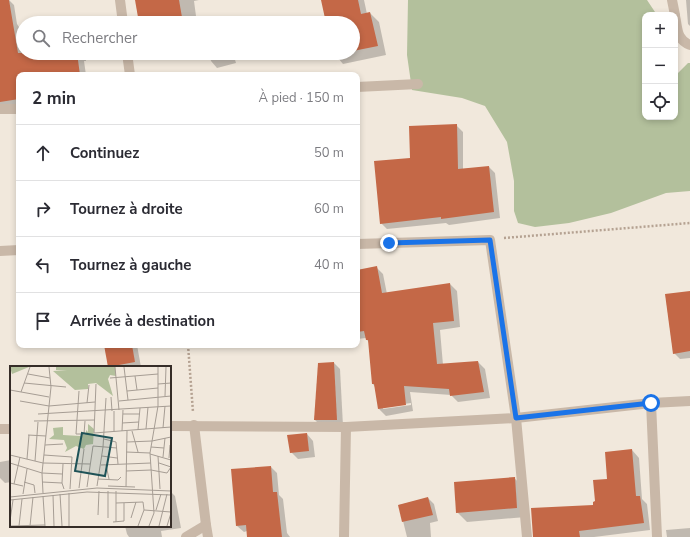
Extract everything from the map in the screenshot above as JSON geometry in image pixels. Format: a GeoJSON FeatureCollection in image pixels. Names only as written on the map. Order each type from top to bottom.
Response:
{"type":"FeatureCollection","features":[{"type":"Feature","properties":{"kind":"street"},"geometry":{"type":"LineString","coordinates":[[120,0],[122,16]]}},
{"type":"Feature","properties":{"kind":"street"},"geometry":{"type":"LineString","coordinates":[[672,0],[674,12]]}},
{"type":"Feature","properties":{"kind":"street"},"geometry":{"type":"LineString","coordinates":[[678,29],[682,41],[690,45]]}},
{"type":"Feature","properties":{"kind":"street"},"geometry":{"type":"LineString","coordinates":[[128,60],[130,72]]}},
{"type":"Feature","properties":{"kind":"street"},"geometry":{"type":"LineString","coordinates":[[360,87],[418,84]]}},
{"type":"Feature","properties":{"kind":"street"},"geometry":{"type":"LineString","coordinates":[[0,109],[16,108]]}},
{"type":"Feature","properties":{"kind":"street"},"geometry":{"type":"LineString","coordinates":[[360,244],[490,240],[516,418],[527,537]]}},
{"type":"Feature","properties":{"kind":"street"},"geometry":{"type":"LineString","coordinates":[[0,251],[16,250]]}},
{"type":"Feature","properties":{"kind":"street"},"geometry":{"type":"LineString","coordinates":[[171,426],[346,427],[516,418],[651,403],[690,401]]}},
{"type":"Feature","properties":{"kind":"street"},"geometry":{"type":"LineString","coordinates":[[651,403],[657,537]]}},
{"type":"Feature","properties":{"kind":"street"},"geometry":{"type":"LineString","coordinates":[[194,425],[208,537]]}},
{"type":"Feature","properties":{"kind":"street"},"geometry":{"type":"LineString","coordinates":[[344,537],[346,427]]}},
{"type":"Feature","properties":{"kind":"street"},"geometry":{"type":"LineString","coordinates":[[186,537],[206,525]]}},
{"type":"Feature","properties":{"kind":"path"},"geometry":{"type":"LineString","coordinates":[[490,240],[690,223]]}},
{"type":"Feature","properties":{"kind":"path"},"geometry":{"type":"LineString","coordinates":[[188,348],[194,425]]}},
{"type":"Feature","properties":{"kind":"green space"},"geometry":{"type":"Polygon","coordinates":[[[408,0],[647,0],[655,12],[642,12],[642,120],[678,120],[678,73],[688,63],[690,63],[690,191],[666,193],[611,213],[569,223],[535,227],[518,223],[514,211],[514,181],[507,142],[485,106],[462,98],[412,90],[407,55],[408,0]]]}},
{"type":"Feature","properties":{"kind":"building"},"geometry":{"type":"Polygon","coordinates":[[[0,0],[9,0],[16,41],[16,60],[78,60],[80,72],[16,72],[16,99],[0,102],[0,0]]]}},
{"type":"Feature","properties":{"kind":"building"},"geometry":{"type":"Polygon","coordinates":[[[135,0],[179,0],[182,16],[138,16],[135,0]]]}},
{"type":"Feature","properties":{"kind":"building"},"geometry":{"type":"Polygon","coordinates":[[[321,0],[358,0],[361,14],[370,12],[378,46],[360,50],[360,16],[324,16],[321,0]]]}},
{"type":"Feature","properties":{"kind":"building"},"geometry":{"type":"Polygon","coordinates":[[[457,124],[458,169],[489,166],[494,212],[441,219],[441,217],[380,224],[374,161],[410,158],[409,126],[457,124]]]}},
{"type":"Feature","properties":{"kind":"building"},"geometry":{"type":"Polygon","coordinates":[[[377,266],[382,293],[450,283],[454,321],[433,323],[437,364],[478,361],[484,392],[450,396],[449,389],[404,386],[406,405],[378,409],[374,384],[372,384],[368,340],[366,340],[364,331],[360,332],[360,269],[377,266]]]}},
{"type":"Feature","properties":{"kind":"building"},"geometry":{"type":"Polygon","coordinates":[[[690,291],[690,351],[673,354],[665,294],[690,291]]]}},
{"type":"Feature","properties":{"kind":"building"},"geometry":{"type":"Polygon","coordinates":[[[105,348],[133,348],[135,362],[108,366],[105,348]]]}},
{"type":"Feature","properties":{"kind":"building"},"geometry":{"type":"Polygon","coordinates":[[[334,362],[337,420],[314,420],[318,363],[334,362]]]}},
{"type":"Feature","properties":{"kind":"building"},"geometry":{"type":"Polygon","coordinates":[[[307,433],[309,451],[290,453],[287,435],[307,433]]]}},
{"type":"Feature","properties":{"kind":"building"},"geometry":{"type":"Polygon","coordinates":[[[632,449],[636,496],[640,496],[644,523],[579,531],[580,537],[533,537],[531,508],[593,505],[593,502],[595,501],[593,480],[607,479],[605,452],[632,449]]]}},
{"type":"Feature","properties":{"kind":"building"},"geometry":{"type":"Polygon","coordinates":[[[271,466],[273,492],[277,492],[282,537],[247,537],[246,525],[236,526],[231,469],[271,466]]]}},
{"type":"Feature","properties":{"kind":"building"},"geometry":{"type":"Polygon","coordinates":[[[515,477],[517,508],[456,513],[454,482],[515,477]]]}},
{"type":"Feature","properties":{"kind":"building"},"geometry":{"type":"Polygon","coordinates":[[[428,497],[433,515],[402,522],[398,505],[428,497]]]}},
{"type":"Feature","properties":{"kind":"route"},"geometry":{"type":"LineString","coordinates":[[389,243],[490,240],[516,418],[651,403]]}}]}
